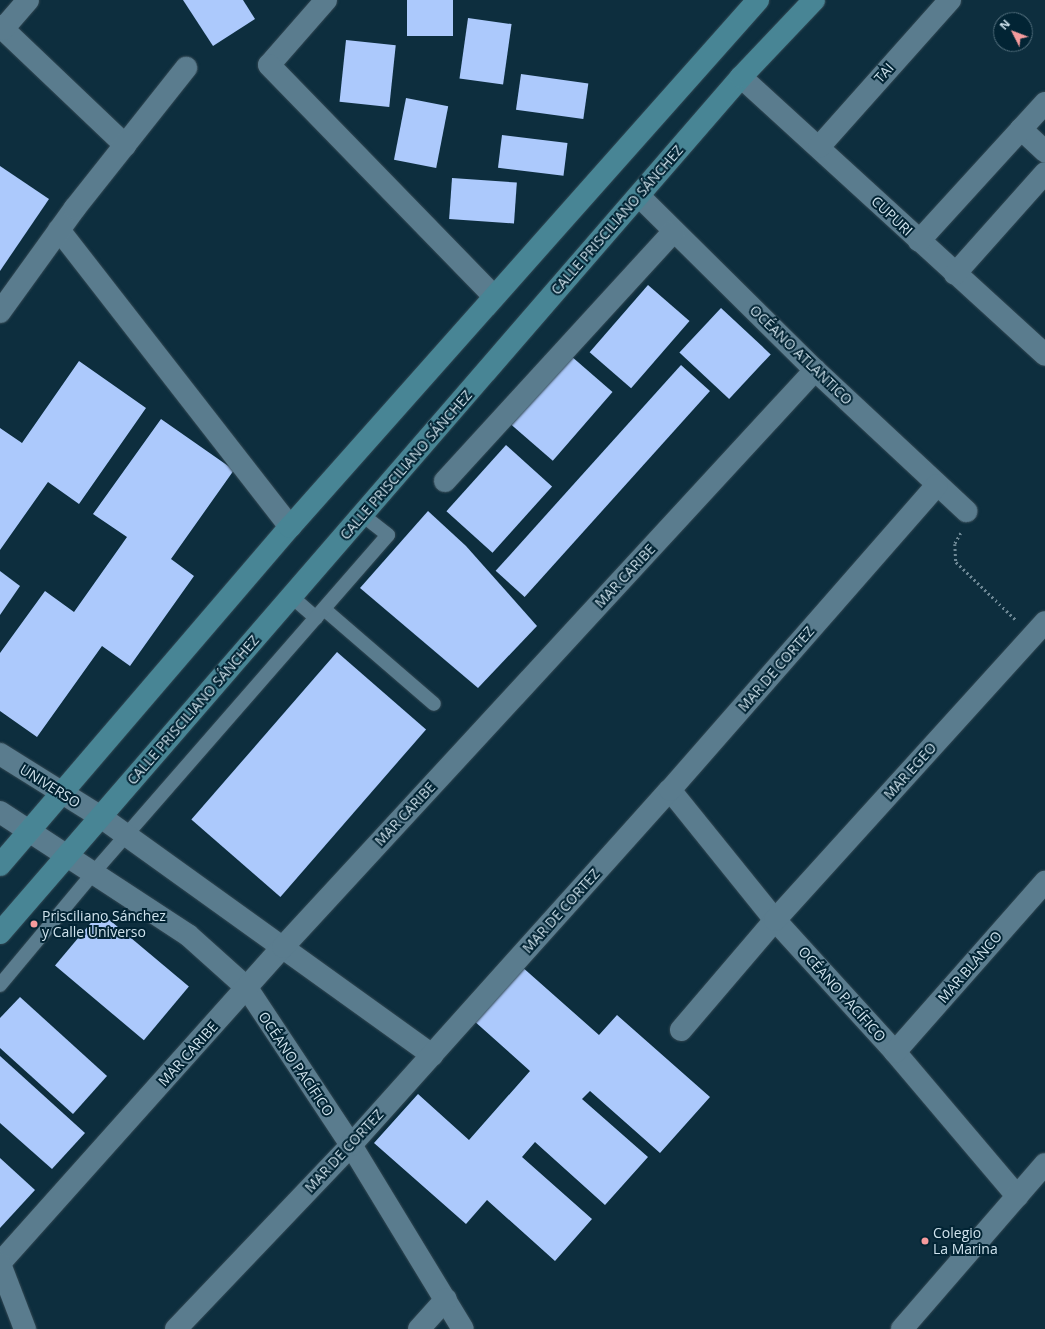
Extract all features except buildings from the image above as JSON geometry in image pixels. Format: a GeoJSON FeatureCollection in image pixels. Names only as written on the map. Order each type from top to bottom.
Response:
{"type":"FeatureCollection","features":[{"type":"Feature","properties":{"kind":"main road"},"geometry":{"type":"LineString","coordinates":[[0,865],[59,793],[290,527],[758,0]]}},
{"type":"Feature","properties":{"kind":"main road","name":"CALLE PRISCILIANO SÁNCHEZ"},"geometry":{"type":"LineString","coordinates":[[0,933],[639,196],[741,76],[814,0]]}},
{"type":"Feature","properties":{"kind":"street"},"geometry":{"type":"LineString","coordinates":[[28,0],[2,28],[126,146]]}},
{"type":"Feature","properties":{"kind":"street"},"geometry":{"type":"LineString","coordinates":[[326,0],[269,65],[494,296]]}},
{"type":"Feature","properties":{"kind":"street","name":"TAI"},"geometry":{"type":"LineString","coordinates":[[819,147],[950,0]]}},
{"type":"Feature","properties":{"kind":"street"},"geometry":{"type":"LineString","coordinates":[[0,312],[59,230],[186,68]]}},
{"type":"Feature","properties":{"kind":"street","name":"CUPURI"},"geometry":{"type":"LineString","coordinates":[[741,76],[955,274],[1045,354]]}},
{"type":"Feature","properties":{"kind":"street"},"geometry":{"type":"LineString","coordinates":[[919,241],[1045,103]]}},
{"type":"Feature","properties":{"kind":"street"},"geometry":{"type":"LineString","coordinates":[[1021,129],[1045,151]]}},
{"type":"Feature","properties":{"kind":"street"},"geometry":{"type":"LineString","coordinates":[[955,274],[1045,173]]}},
{"type":"Feature","properties":{"kind":"street","name":"OCÉANO ATLANTICO"},"geometry":{"type":"LineString","coordinates":[[639,196],[673,232],[815,370],[966,511]]}},
{"type":"Feature","properties":{"kind":"street"},"geometry":{"type":"LineString","coordinates":[[59,230],[290,527]]}},
{"type":"Feature","properties":{"kind":"street"},"geometry":{"type":"LineString","coordinates":[[445,481],[673,232]]}},
{"type":"Feature","properties":{"kind":"street","name":"MAR CARIBE"},"geometry":{"type":"LineString","coordinates":[[0,1263],[283,947],[815,370]]}},
{"type":"Feature","properties":{"kind":"street","name":"MAR DE CORTEZ"},"geometry":{"type":"LineString","coordinates":[[176,1329],[351,1145],[670,790],[937,485]]}},
{"type":"Feature","properties":{"kind":"street","name":"MAR EGEO"},"geometry":{"type":"LineString","coordinates":[[681,1030],[775,920],[1039,629]]}},
{"type":"Feature","properties":{"kind":"street","name":"UNIVERSO"},"geometry":{"type":"LineString","coordinates":[[0,754],[59,793],[101,817]]}},
{"type":"Feature","properties":{"kind":"street","name":"OCÉANO PACÍFICO"},"geometry":{"type":"LineString","coordinates":[[670,790],[775,920],[895,1052],[1017,1196]]}},
{"type":"Feature","properties":{"kind":"street"},"geometry":{"type":"LineString","coordinates":[[0,812],[69,855]]}},
{"type":"Feature","properties":{"kind":"street"},"geometry":{"type":"LineString","coordinates":[[101,817],[432,1055]]}},
{"type":"Feature","properties":{"kind":"street","name":"OCÉANO PACÍFICO"},"geometry":{"type":"LineString","coordinates":[[69,855],[188,935],[247,988],[351,1145],[463,1329]]}},
{"type":"Feature","properties":{"kind":"street","name":"MAR BLANCO"},"geometry":{"type":"LineString","coordinates":[[895,1052],[1045,882]]}},
{"type":"Feature","properties":{"kind":"street"},"geometry":{"type":"LineString","coordinates":[[902,1329],[1045,1164]]}},
{"type":"Feature","properties":{"kind":"street"},"geometry":{"type":"LineString","coordinates":[[0,1263],[25,1329]]}},
{"type":"Feature","properties":{"kind":"street"},"geometry":{"type":"LineString","coordinates":[[419,1329],[446,1300]]}},
{"type":"Feature","properties":{"kind":"lane"},"geometry":{"type":"LineString","coordinates":[[0,985],[94,872],[388,535],[362,515]]}},
{"type":"Feature","properties":{"kind":"lane"},"geometry":{"type":"LineString","coordinates":[[292,597],[320,613],[434,704]]}},
{"type":"Feature","properties":{"kind":"path"},"geometry":{"type":"LineString","coordinates":[[966,511],[965,525],[955,544],[956,562],[1039,629]]}},
{"type":"Feature","properties":{"kind":"place","name":"Prisciliano Sánchez y Calle Universo"},"geometry":{"type":"Point","coordinates":[34,924]}},
{"type":"Feature","properties":{"kind":"place","name":"Colegio La Marina"},"geometry":{"type":"Point","coordinates":[925,1241]}}]}
